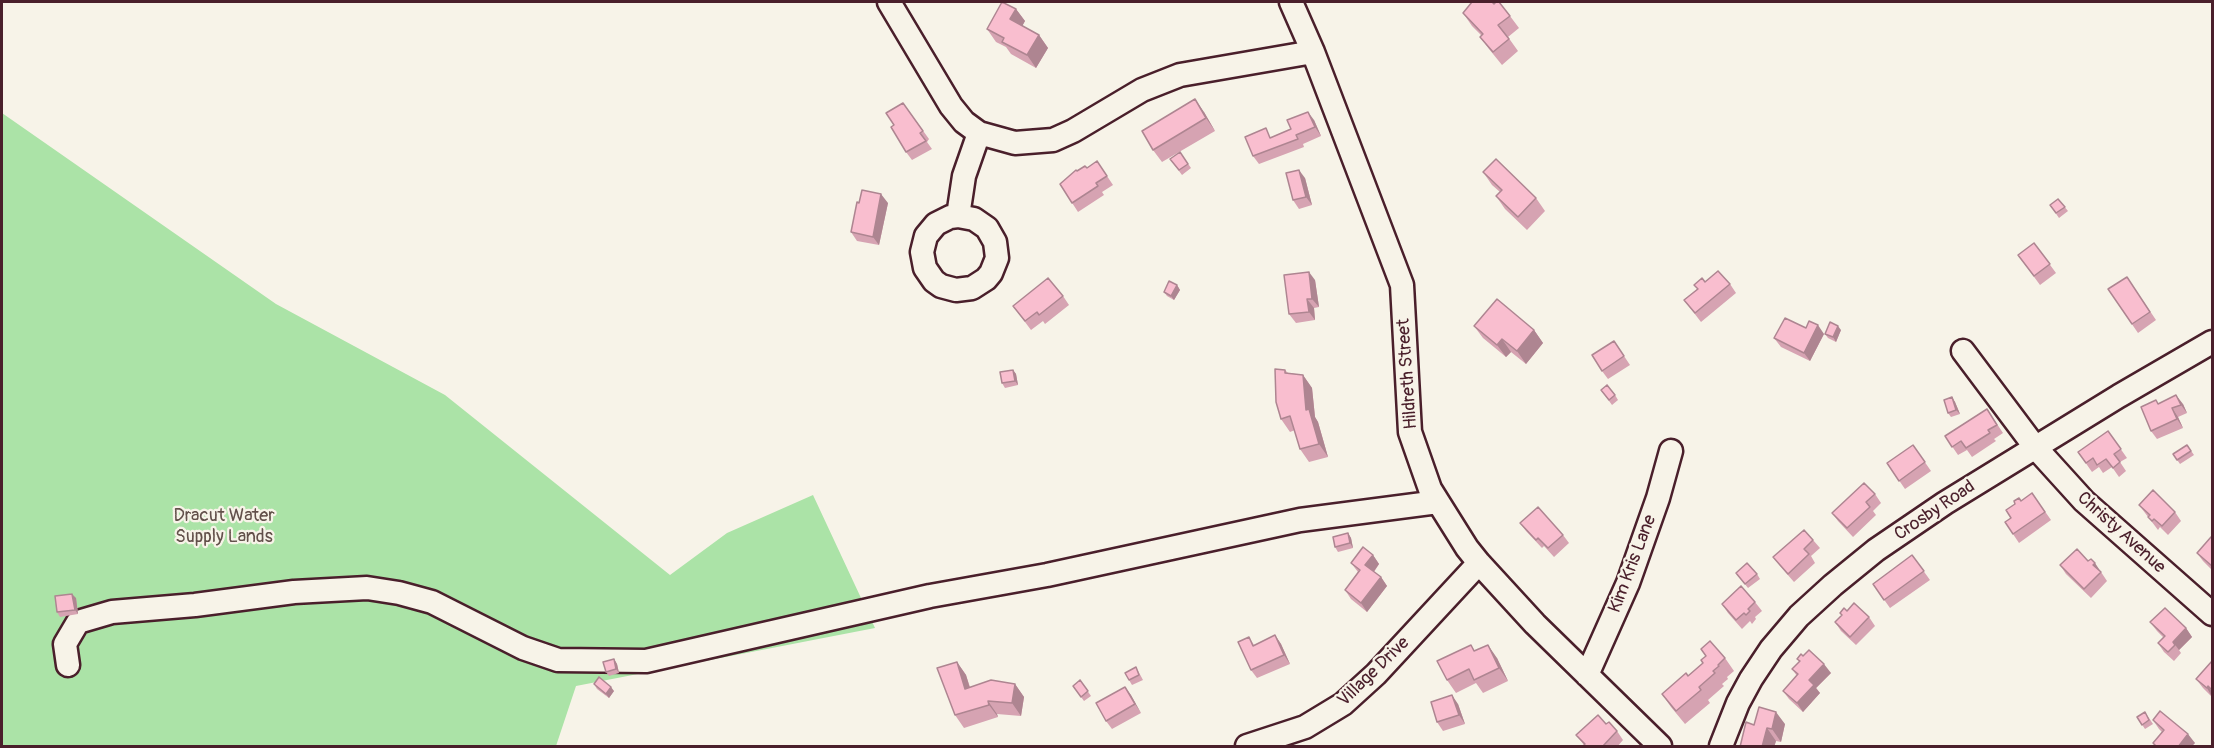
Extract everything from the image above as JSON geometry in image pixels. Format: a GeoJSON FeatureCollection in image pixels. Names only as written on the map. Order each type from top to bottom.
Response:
{"type":"FeatureCollection","features":[{"type":"Feature","properties":{"kind":"street"},"geometry":{"type":"LineString","coordinates":[[889,2],[951,106],[964,122],[979,133],[1015,143],[1053,140],[1142,90],[1180,75],[1313,52]]}},
{"type":"Feature","properties":{"kind":"street","name":"Hildreth Street"},"geometry":{"type":"LineString","coordinates":[[1291,2],[1313,52],[1402,285],[1410,432],[1430,489],[1479,563],[1660,747]]}},
{"type":"Feature","properties":{"kind":"street"},"geometry":{"type":"LineString","coordinates":[[958,216],[964,176],[979,133]]}},
{"type":"Feature","properties":{"kind":"street","name":"Christy Avenue"},"geometry":{"type":"LineString","coordinates":[[1963,351],[2035,447],[2084,501],[2212,614]]}},
{"type":"Feature","properties":{"kind":"street","name":"Crosby Road"},"geometry":{"type":"LineString","coordinates":[[1721,747],[1738,703],[1771,649],[1799,616],[1876,550],[1945,503],[2035,447],[2208,352]]}},
{"type":"Feature","properties":{"kind":"street","name":"Kim Kris Lane"},"geometry":{"type":"LineString","coordinates":[[1587,675],[1628,583],[1658,498],[1671,451]]}},
{"type":"Feature","properties":{"kind":"street"},"geometry":{"type":"LineString","coordinates":[[68,665],[65,644],[78,622],[112,612],[195,605],[294,592],[367,588],[399,593],[432,603],[523,648],[558,660],[646,661],[930,596],[1047,575],[1300,520],[1438,502]]}},
{"type":"Feature","properties":{"kind":"street","name":"Village Drive"},"geometry":{"type":"LineString","coordinates":[[1247,747],[1305,727],[1343,704],[1376,674],[1479,563]]}},
{"type":"Feature","properties":{"kind":"green space","name":"Dracut Water Supply Lands"},"geometry":{"type":"Polygon","coordinates":[[[2,113],[276,304],[445,395],[670,575],[727,533],[813,495],[875,628],[576,686],[556,746],[2,746],[2,113]]]}},
{"type":"Feature","properties":{"kind":"building"},"geometry":{"type":"Polygon","coordinates":[[[1002,2],[1016,9],[1010,19],[1039,35],[1027,55],[1002,42],[1004,38],[987,29],[1002,2]]]}},
{"type":"Feature","properties":{"kind":"building"},"geometry":{"type":"Polygon","coordinates":[[[1472,2],[1492,2],[1494,4],[1499,2],[1510,16],[1498,25],[1509,39],[1493,52],[1480,37],[1483,34],[1463,13],[1472,2]]]}},
{"type":"Feature","properties":{"kind":"building"},"geometry":{"type":"Polygon","coordinates":[[[1195,99],[1206,118],[1153,150],[1142,131],[1195,99]]]}},
{"type":"Feature","properties":{"kind":"building"},"geometry":{"type":"Polygon","coordinates":[[[903,103],[923,131],[920,133],[926,141],[906,152],[891,127],[894,125],[886,113],[903,103]]]}},
{"type":"Feature","properties":{"kind":"building"},"geometry":{"type":"Polygon","coordinates":[[[1308,112],[1315,127],[1296,135],[1298,139],[1253,156],[1245,137],[1266,128],[1270,138],[1291,129],[1287,120],[1308,112]]]}},
{"type":"Feature","properties":{"kind":"building"},"geometry":{"type":"Polygon","coordinates":[[[1180,152],[1188,164],[1179,170],[1170,159],[1180,152]]]}},
{"type":"Feature","properties":{"kind":"building"},"geometry":{"type":"Polygon","coordinates":[[[1496,159],[1536,198],[1518,217],[1496,196],[1502,190],[1483,172],[1496,159]]]}},
{"type":"Feature","properties":{"kind":"building"},"geometry":{"type":"Polygon","coordinates":[[[1097,161],[1107,176],[1096,183],[1098,186],[1072,203],[1060,184],[1076,170],[1085,166],[1087,168],[1097,161]]]}},
{"type":"Feature","properties":{"kind":"building"},"geometry":{"type":"Polygon","coordinates":[[[1299,170],[1306,197],[1293,200],[1286,173],[1299,170]]]}},
{"type":"Feature","properties":{"kind":"building"},"geometry":{"type":"Polygon","coordinates":[[[862,190],[881,194],[873,237],[851,232],[862,190]]]}},
{"type":"Feature","properties":{"kind":"building"},"geometry":{"type":"Polygon","coordinates":[[[2058,199],[2065,207],[2056,213],[2050,205],[2058,199]]]}},
{"type":"Feature","properties":{"kind":"building"},"geometry":{"type":"Polygon","coordinates":[[[2034,243],[2050,264],[2034,276],[2018,255],[2034,243]]]}},
{"type":"Feature","properties":{"kind":"building"},"geometry":{"type":"Polygon","coordinates":[[[1718,271],[1730,284],[1695,313],[1684,300],[1698,289],[1694,285],[1702,278],[1705,282],[1718,271]]]}},
{"type":"Feature","properties":{"kind":"building"},"geometry":{"type":"Polygon","coordinates":[[[1309,272],[1312,299],[1307,299],[1309,312],[1289,314],[1284,275],[1309,272]]]}},
{"type":"Feature","properties":{"kind":"building"},"geometry":{"type":"Polygon","coordinates":[[[2127,277],[2150,312],[2132,324],[2108,289],[2127,277]]]}},
{"type":"Feature","properties":{"kind":"building"},"geometry":{"type":"Polygon","coordinates":[[[1048,278],[1063,296],[1039,315],[1037,312],[1025,321],[1013,306],[1048,278]]]}},
{"type":"Feature","properties":{"kind":"building"},"geometry":{"type":"Polygon","coordinates":[[[1169,281],[1177,285],[1171,296],[1164,292],[1169,281]]]}},
{"type":"Feature","properties":{"kind":"building"},"geometry":{"type":"Polygon","coordinates":[[[1497,299],[1534,330],[1517,351],[1502,339],[1497,345],[1474,326],[1497,299]]]}},
{"type":"Feature","properties":{"kind":"building"},"geometry":{"type":"Polygon","coordinates":[[[1785,318],[1806,328],[1809,321],[1818,325],[1804,353],[1774,338],[1785,318]]]}},
{"type":"Feature","properties":{"kind":"building"},"geometry":{"type":"Polygon","coordinates":[[[1830,322],[1838,326],[1833,337],[1825,334],[1830,322]]]}},
{"type":"Feature","properties":{"kind":"building"},"geometry":{"type":"Polygon","coordinates":[[[1614,341],[1624,356],[1602,371],[1592,355],[1614,341]]]}},
{"type":"Feature","properties":{"kind":"building"},"geometry":{"type":"Polygon","coordinates":[[[1275,369],[1285,370],[1285,373],[1303,375],[1306,410],[1309,409],[1319,444],[1300,449],[1290,416],[1281,419],[1276,402],[1275,369]]]}},
{"type":"Feature","properties":{"kind":"building"},"geometry":{"type":"Polygon","coordinates":[[[1013,370],[1015,381],[1002,383],[1000,372],[1013,370]]]}},
{"type":"Feature","properties":{"kind":"building"},"geometry":{"type":"Polygon","coordinates":[[[1607,385],[1615,395],[1609,400],[1601,390],[1607,385]]]}},
{"type":"Feature","properties":{"kind":"building"},"geometry":{"type":"Polygon","coordinates":[[[2176,395],[2181,405],[2172,408],[2177,419],[2151,431],[2141,407],[2156,400],[2158,404],[2176,395]]]}},
{"type":"Feature","properties":{"kind":"building"},"geometry":{"type":"Polygon","coordinates":[[[1952,397],[1956,410],[1948,413],[1944,400],[1952,397]]]}},
{"type":"Feature","properties":{"kind":"building"},"geometry":{"type":"Polygon","coordinates":[[[1987,409],[1997,425],[1988,430],[1990,433],[1966,448],[1961,441],[1952,447],[1945,436],[1987,409]]]}},
{"type":"Feature","properties":{"kind":"building"},"geometry":{"type":"Polygon","coordinates":[[[2108,431],[2121,449],[2114,454],[2120,462],[2113,468],[2106,459],[2097,465],[2093,458],[2086,463],[2078,452],[2108,431]]]}},
{"type":"Feature","properties":{"kind":"building"},"geometry":{"type":"Polygon","coordinates":[[[1913,445],[1925,462],[1899,481],[1887,463],[1913,445]]]}},
{"type":"Feature","properties":{"kind":"building"},"geometry":{"type":"Polygon","coordinates":[[[2187,445],[2191,451],[2177,460],[2173,454],[2187,445]]]}},
{"type":"Feature","properties":{"kind":"building"},"geometry":{"type":"Polygon","coordinates":[[[1864,483],[1875,494],[1866,502],[1870,507],[1847,528],[1832,513],[1864,483]]]}},
{"type":"Feature","properties":{"kind":"building"},"geometry":{"type":"Polygon","coordinates":[[[2153,490],[2175,512],[2162,526],[2154,519],[2152,521],[2148,517],[2150,515],[2139,505],[2153,490]]]}},
{"type":"Feature","properties":{"kind":"building"},"geometry":{"type":"Polygon","coordinates":[[[2032,493],[2045,512],[2013,534],[2005,522],[2011,518],[2006,510],[2015,504],[2014,501],[2019,498],[2021,501],[2032,493]]]}},
{"type":"Feature","properties":{"kind":"building"},"geometry":{"type":"Polygon","coordinates":[[[1538,507],[1563,535],[1548,548],[1538,538],[1536,540],[1520,523],[1538,507]]]}},
{"type":"Feature","properties":{"kind":"building"},"geometry":{"type":"Polygon","coordinates":[[[1804,530],[1813,540],[1804,549],[1809,554],[1788,574],[1773,557],[1804,530]]]}},
{"type":"Feature","properties":{"kind":"building"},"geometry":{"type":"Polygon","coordinates":[[[1348,533],[1350,543],[1335,547],[1333,537],[1348,533]]]}},
{"type":"Feature","properties":{"kind":"building"},"geometry":{"type":"Polygon","coordinates":[[[2212,538],[2212,566],[2197,553],[2212,538]]]}},
{"type":"Feature","properties":{"kind":"building"},"geometry":{"type":"Polygon","coordinates":[[[1363,547],[1373,555],[1365,565],[1381,577],[1361,603],[1345,590],[1360,570],[1351,563],[1363,547]]]}},
{"type":"Feature","properties":{"kind":"building"},"geometry":{"type":"Polygon","coordinates":[[[2077,549],[2088,561],[2091,559],[2095,563],[2093,565],[2101,572],[2084,589],[2060,565],[2077,549]]]}},
{"type":"Feature","properties":{"kind":"building"},"geometry":{"type":"Polygon","coordinates":[[[1912,555],[1924,571],[1884,600],[1873,584],[1912,555]]]}},
{"type":"Feature","properties":{"kind":"building"},"geometry":{"type":"Polygon","coordinates":[[[1747,563],[1757,574],[1745,584],[1736,573],[1747,563]]]}},
{"type":"Feature","properties":{"kind":"building"},"geometry":{"type":"Polygon","coordinates":[[[1741,586],[1755,602],[1746,615],[1744,613],[1736,620],[1722,604],[1741,586]]]}},
{"type":"Feature","properties":{"kind":"building"},"geometry":{"type":"Polygon","coordinates":[[[72,594],[75,610],[57,612],[55,596],[72,594]]]}},
{"type":"Feature","properties":{"kind":"building"},"geometry":{"type":"Polygon","coordinates":[[[1854,603],[1869,617],[1850,637],[1835,622],[1842,615],[1840,613],[1844,608],[1847,611],[1854,603]]]}},
{"type":"Feature","properties":{"kind":"building"},"geometry":{"type":"Polygon","coordinates":[[[2165,608],[2186,628],[2173,642],[2175,645],[2168,652],[2158,643],[2165,636],[2150,622],[2165,608]]]}},
{"type":"Feature","properties":{"kind":"building"},"geometry":{"type":"Polygon","coordinates":[[[1275,635],[1284,655],[1251,670],[1238,642],[1249,637],[1253,646],[1275,635]]]}},
{"type":"Feature","properties":{"kind":"building"},"geometry":{"type":"Polygon","coordinates":[[[1710,641],[1725,658],[1713,671],[1715,673],[1699,687],[1701,690],[1676,711],[1662,694],[1686,673],[1688,676],[1703,663],[1701,660],[1706,656],[1701,649],[1710,641]]]}},
{"type":"Feature","properties":{"kind":"building"},"geometry":{"type":"Polygon","coordinates":[[[1471,645],[1474,651],[1488,645],[1499,668],[1474,680],[1469,669],[1447,680],[1437,661],[1471,645]]]}},
{"type":"Feature","properties":{"kind":"building"},"geometry":{"type":"Polygon","coordinates":[[[1809,650],[1824,664],[1809,680],[1814,685],[1797,703],[1783,691],[1798,674],[1792,669],[1800,661],[1797,659],[1809,650]]]}},
{"type":"Feature","properties":{"kind":"building"},"geometry":{"type":"Polygon","coordinates":[[[614,659],[616,669],[606,672],[603,662],[614,659]]]}},
{"type":"Feature","properties":{"kind":"building"},"geometry":{"type":"Polygon","coordinates":[[[2212,661],[2212,690],[2196,679],[2212,661]]]}},
{"type":"Feature","properties":{"kind":"building"},"geometry":{"type":"Polygon","coordinates":[[[957,662],[965,689],[991,680],[1015,684],[1012,703],[988,701],[989,705],[955,715],[937,668],[957,662]]]}},
{"type":"Feature","properties":{"kind":"building"},"geometry":{"type":"Polygon","coordinates":[[[1136,667],[1139,675],[1129,680],[1125,673],[1136,667]]]}},
{"type":"Feature","properties":{"kind":"building"},"geometry":{"type":"Polygon","coordinates":[[[599,677],[611,687],[606,694],[594,684],[599,677]]]}},
{"type":"Feature","properties":{"kind":"building"},"geometry":{"type":"Polygon","coordinates":[[[1080,680],[1088,691],[1081,697],[1073,686],[1080,680]]]}},
{"type":"Feature","properties":{"kind":"building"},"geometry":{"type":"Polygon","coordinates":[[[1125,687],[1135,704],[1106,721],[1096,703],[1125,687]]]}},
{"type":"Feature","properties":{"kind":"building"},"geometry":{"type":"Polygon","coordinates":[[[1452,695],[1459,715],[1437,722],[1431,702],[1452,695]]]}},
{"type":"Feature","properties":{"kind":"building"},"geometry":{"type":"Polygon","coordinates":[[[1759,707],[1776,712],[1772,729],[1767,728],[1762,747],[1740,747],[1746,722],[1754,725],[1759,707]]]}},
{"type":"Feature","properties":{"kind":"building"},"geometry":{"type":"Polygon","coordinates":[[[2160,711],[2188,734],[2178,747],[2157,747],[2153,743],[2164,730],[2153,720],[2160,711]]]}},
{"type":"Feature","properties":{"kind":"building"},"geometry":{"type":"Polygon","coordinates":[[[2145,712],[2149,720],[2142,725],[2137,717],[2145,712]]]}},
{"type":"Feature","properties":{"kind":"building"},"geometry":{"type":"Polygon","coordinates":[[[1598,715],[1617,731],[1602,747],[1582,747],[1585,744],[1576,735],[1598,715]]]}}]}
